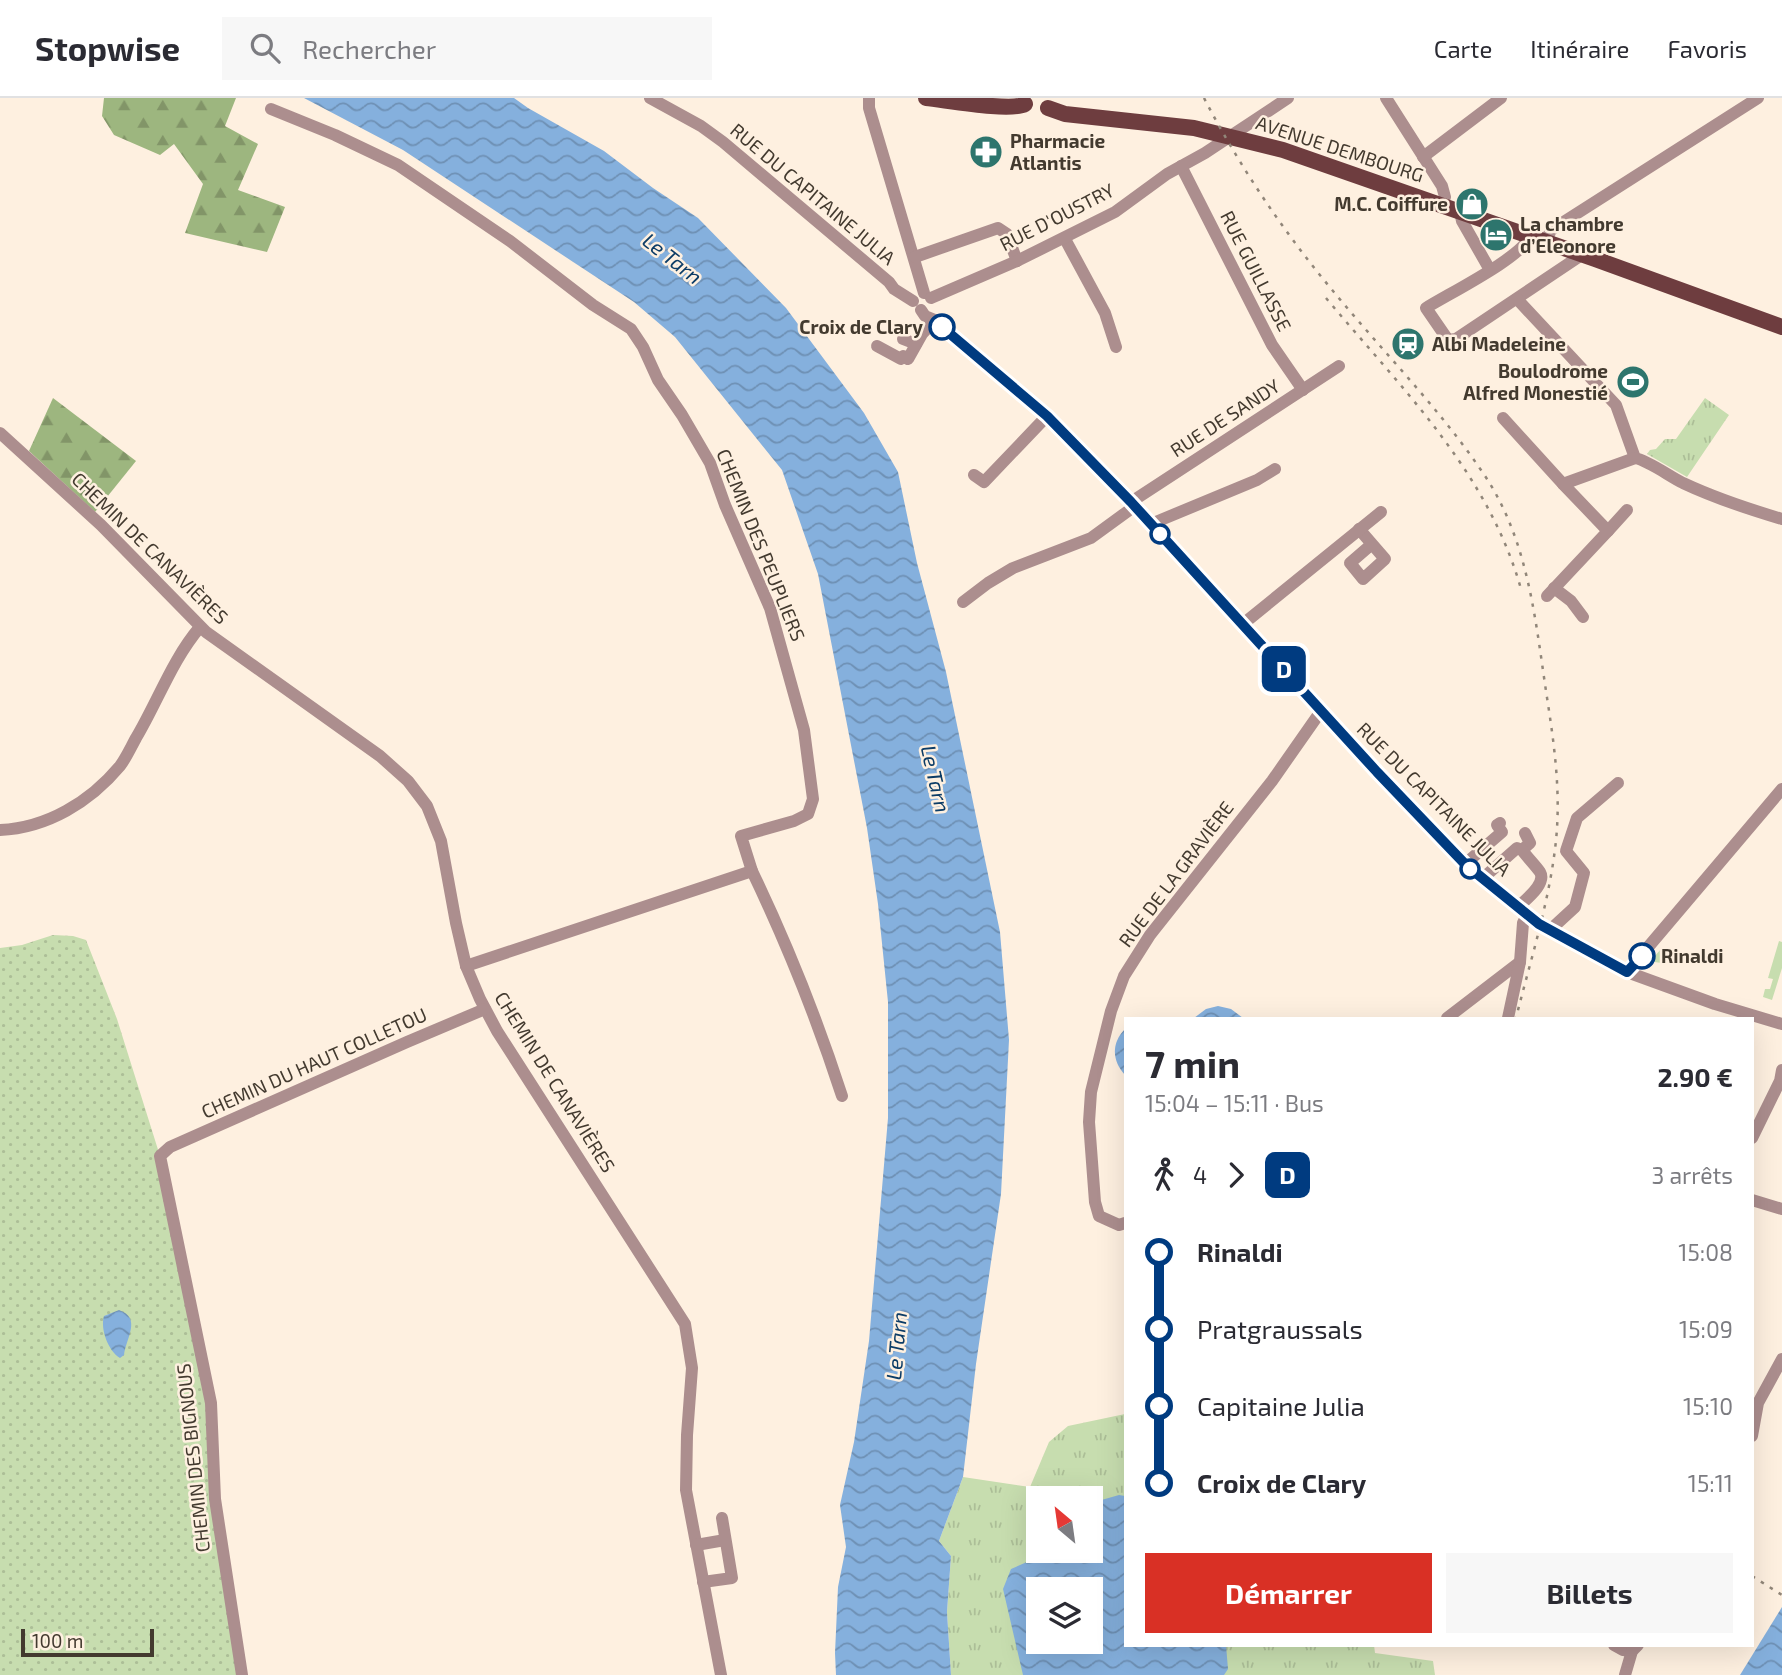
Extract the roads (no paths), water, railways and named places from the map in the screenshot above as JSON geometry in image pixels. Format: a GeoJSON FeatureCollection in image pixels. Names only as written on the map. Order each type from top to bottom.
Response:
{"type":"FeatureCollection","features":[{"type":"Feature","properties":{"kind":"main road"},"geometry":{"type":"LineString","coordinates":[[926,98],[1005,108],[1020,100]]}},
{"type":"Feature","properties":{"kind":"main road","name":"AVENUE DEMBOURG"},"geometry":{"type":"LineString","coordinates":[[1020,100],[1039,110],[1054,101],[1065,114],[1194,128],[1345,170],[1782,327]]}},
{"type":"Feature","properties":{"kind":"street","name":"RUE DU CAPITAINE JULIA"},"geometry":{"type":"LineString","coordinates":[[650,98],[701,126],[723,142],[894,289],[922,301]]}},
{"type":"Feature","properties":{"kind":"street"},"geometry":{"type":"LineString","coordinates":[[869,98],[869,107],[915,257],[922,301],[933,312],[935,320],[908,359],[903,356],[901,359],[877,346]]}},
{"type":"Feature","properties":{"kind":"street","name":"RUE D'OUSTRY"},"geometry":{"type":"LineString","coordinates":[[922,301],[1065,239],[1115,212],[1288,98]]}},
{"type":"Feature","properties":{"kind":"street"},"geometry":{"type":"LineString","coordinates":[[1386,98],[1443,186],[1445,197],[1442,205]]}},
{"type":"Feature","properties":{"kind":"street"},"geometry":{"type":"LineString","coordinates":[[1423,158],[1501,98]]}},
{"type":"Feature","properties":{"kind":"street"},"geometry":{"type":"LineString","coordinates":[[1546,241],[1551,230],[1758,98]]}},
{"type":"Feature","properties":{"kind":"street","name":"CHEMIN DES PEUPLIERS"},"geometry":{"type":"LineString","coordinates":[[271,109],[398,165],[510,241],[593,306],[631,329],[643,347],[658,380],[701,446],[770,608],[804,730],[813,799],[808,814],[794,821],[741,836],[752,871],[780,931],[827,1049],[842,1096]]}},
{"type":"Feature","properties":{"kind":"street","name":"RUE GUILLASSE"},"geometry":{"type":"LineString","coordinates":[[1181,166],[1272,345],[1303,390]]}},
{"type":"Feature","properties":{"kind":"street"},"geometry":{"type":"LineString","coordinates":[[1460,211],[1462,221],[1490,270]]}},
{"type":"Feature","properties":{"kind":"street"},"geometry":{"type":"LineString","coordinates":[[915,257],[998,228],[1007,234],[1017,261]]}},
{"type":"Feature","properties":{"kind":"street"},"geometry":{"type":"LineString","coordinates":[[1530,236],[1527,245],[1426,308],[1447,340],[1456,338],[1583,254]]}},
{"type":"Feature","properties":{"kind":"street"},"geometry":{"type":"LineString","coordinates":[[1065,239],[1104,313],[1116,347]]}},
{"type":"Feature","properties":{"kind":"street"},"geometry":{"type":"LineString","coordinates":[[1517,299],[1616,405],[1635,458]]}},
{"type":"Feature","properties":{"kind":"street","name":"RUE DU CAPITAINE JULIA"},"geometry":{"type":"LineString","coordinates":[[935,320],[1047,416],[1133,504],[1377,772],[1482,879],[1545,927],[1627,972],[1715,1004],[1782,1024]]}},
{"type":"Feature","properties":{"kind":"street"},"geometry":{"type":"LineString","coordinates":[[903,339],[916,344]]}},
{"type":"Feature","properties":{"kind":"street","name":"RUE DE SANDY"},"geometry":{"type":"LineString","coordinates":[[963,602],[1013,568],[1091,538],[1133,504],[1339,366]]}},
{"type":"Feature","properties":{"kind":"street"},"geometry":{"type":"LineString","coordinates":[[974,475],[984,482],[1047,416]]}},
{"type":"Feature","properties":{"kind":"street"},"geometry":{"type":"LineString","coordinates":[[1503,418],[1608,531]]}},
{"type":"Feature","properties":{"kind":"street","name":"CHEMIN DE CANAVIÈRES"},"geometry":{"type":"LineString","coordinates":[[0,433],[101,525],[200,627],[380,756],[408,781],[430,813],[441,841],[466,966],[485,1009],[685,1324],[692,1368],[686,1490],[721,1675]]}},
{"type":"Feature","properties":{"kind":"street"},"geometry":{"type":"LineString","coordinates":[[1563,484],[1635,458],[1644,460],[1660,472],[1736,505],[1782,519]]}},
{"type":"Feature","properties":{"kind":"street"},"geometry":{"type":"LineString","coordinates":[[1151,524],[1275,470]]}},
{"type":"Feature","properties":{"kind":"street"},"geometry":{"type":"LineString","coordinates":[[1583,617],[1571,601],[1551,592],[1627,510]]}},
{"type":"Feature","properties":{"kind":"street"},"geometry":{"type":"LineString","coordinates":[[1243,624],[1381,512]]}},
{"type":"Feature","properties":{"kind":"street"},"geometry":{"type":"LineString","coordinates":[[1359,530],[1372,544]]}},
{"type":"Feature","properties":{"kind":"street"},"geometry":{"type":"LineString","coordinates":[[0,830],[12,830],[51,819],[83,800],[121,765],[185,645],[200,627]]}},
{"type":"Feature","properties":{"kind":"street","name":"RUE DE LA GRAVIÈRE"},"geometry":{"type":"LineString","coordinates":[[1124,1223],[1119,1225],[1099,1216],[1095,1202],[1090,1122],[1091,1092],[1119,987],[1150,936],[1272,781],[1321,711]]}},
{"type":"Feature","properties":{"kind":"street"},"geometry":{"type":"LineString","coordinates":[[1545,927],[1575,907],[1584,873],[1566,851],[1577,818],[1618,783]]}},
{"type":"Feature","properties":{"kind":"street"},"geometry":{"type":"LineString","coordinates":[[1627,972],[1782,789]]}},
{"type":"Feature","properties":{"kind":"street"},"geometry":{"type":"LineString","coordinates":[[1465,864],[1502,832],[1497,825],[1500,822]]}},
{"type":"Feature","properties":{"kind":"street"},"geometry":{"type":"LineString","coordinates":[[1522,850],[1530,843],[1525,833]]}},
{"type":"Feature","properties":{"kind":"street"},"geometry":{"type":"LineString","coordinates":[[1482,879],[1517,848],[1522,850],[1541,874],[1539,885],[1522,911],[1520,962],[1508,1017]]}},
{"type":"Feature","properties":{"kind":"street"},"geometry":{"type":"LineString","coordinates":[[466,966],[752,871]]}},
{"type":"Feature","properties":{"kind":"street"},"geometry":{"type":"LineString","coordinates":[[1448,1017],[1520,962]]}},
{"type":"Feature","properties":{"kind":"street","name":"CHEMIN DU HAUT COLLETOU"},"geometry":{"type":"LineString","coordinates":[[160,1156],[170,1147],[485,1009]]}},
{"type":"Feature","properties":{"kind":"street"},"geometry":{"type":"LineString","coordinates":[[1754,1134],[1780,1080],[1782,1070]]}},
{"type":"Feature","properties":{"kind":"street","name":"CHEMIN DES BIGNOUS"},"geometry":{"type":"LineString","coordinates":[[160,1156],[211,1403],[215,1499],[242,1675]]}},
{"type":"Feature","properties":{"kind":"street"},"geometry":{"type":"LineString","coordinates":[[1754,1201],[1782,1209]]}},
{"type":"Feature","properties":{"kind":"street"},"geometry":{"type":"LineString","coordinates":[[1754,1425],[1758,1403],[1782,1359]]}},
{"type":"Feature","properties":{"kind":"street"},"geometry":{"type":"LineString","coordinates":[[703,1582],[732,1578],[722,1518]]}},
{"type":"Feature","properties":{"kind":"street"},"geometry":{"type":"LineString","coordinates":[[696,1545],[725,1541]]}},
{"type":"Feature","properties":{"kind":"street"},"geometry":{"type":"LineString","coordinates":[[1618,1647],[1623,1650],[1635,1648],[1625,1675]]}},
{"type":"Feature","properties":{"kind":"water","name":"Le Tarn"},"geometry":{"type":"Polygon","coordinates":[[[304,98],[514,98],[604,151],[698,218],[786,308],[864,413],[898,472],[917,563],[946,672],[1000,932],[1009,1040],[1001,1194],[976,1364],[963,1477],[939,1541],[951,1556],[947,1612],[951,1675],[836,1675],[838,1587],[846,1547],[840,1505],[854,1442],[869,1341],[888,1118],[888,1002],[867,828],[818,574],[782,470],[675,337],[634,302],[403,150],[304,98]]]}},
{"type":"Feature","properties":{"kind":"water"},"geometry":{"type":"Polygon","coordinates":[[[1218,1006],[1231,1009],[1242,1017],[1195,1017],[1206,1009],[1218,1006]]]}},
{"type":"Feature","properties":{"kind":"water"},"geometry":{"type":"Polygon","coordinates":[[[1124,1030],[1124,1074],[1115,1052],[1120,1034],[1124,1030]]]}},
{"type":"Feature","properties":{"kind":"water"},"geometry":{"type":"Polygon","coordinates":[[[119,1310],[130,1318],[131,1323],[124,1355],[120,1358],[109,1345],[103,1327],[104,1316],[119,1310]]]}},
{"type":"Feature","properties":{"kind":"water"},"geometry":{"type":"Polygon","coordinates":[[[1124,1496],[1124,1647],[1226,1647],[1228,1669],[1224,1675],[1023,1675],[1003,1589],[1011,1569],[1026,1562],[1103,1563],[1103,1500],[1124,1496]]]}},
{"type":"Feature","properties":{"kind":"water"},"geometry":{"type":"Polygon","coordinates":[[[1782,1607],[1782,1675],[1740,1675],[1782,1607]]]}},
{"type":"Feature","properties":{"kind":"railway"},"geometry":{"type":"LineString","coordinates":[[1204,98],[1247,174],[1297,245],[1470,454],[1501,503],[1521,555],[1533,608],[1549,711],[1558,809],[1548,892],[1516,1017]]}},
{"type":"Feature","properties":{"kind":"railway"},"geometry":{"type":"LineString","coordinates":[[1326,298],[1412,399],[1465,470],[1506,547],[1521,589]]}},
{"type":"Feature","properties":{"kind":"railway"},"geometry":{"type":"LineString","coordinates":[[1754,1577],[1782,1595]]}},
{"type":"Feature","properties":{"kind":"place","name":"Pharmacie Atlantis"},"geometry":{"type":"Point","coordinates":[986,152]}},
{"type":"Feature","properties":{"kind":"place","name":"M.C. Coiffure"},"geometry":{"type":"Point","coordinates":[1472,204]}},
{"type":"Feature","properties":{"kind":"place","name":"La chambre d’Eleonore"},"geometry":{"type":"Point","coordinates":[1496,235]}},
{"type":"Feature","properties":{"kind":"place","name":"Croix de Clary"},"geometry":{"type":"Point","coordinates":[942,327]}},
{"type":"Feature","properties":{"kind":"place","name":"Albi Madeleine"},"geometry":{"type":"Point","coordinates":[1408,344]}},
{"type":"Feature","properties":{"kind":"place","name":"Boulodrome Alfred Monestié"},"geometry":{"type":"Point","coordinates":[1633,382]}},
{"type":"Feature","properties":{"kind":"place","name":"Rinaldi"},"geometry":{"type":"Point","coordinates":[1642,956]}}]}
